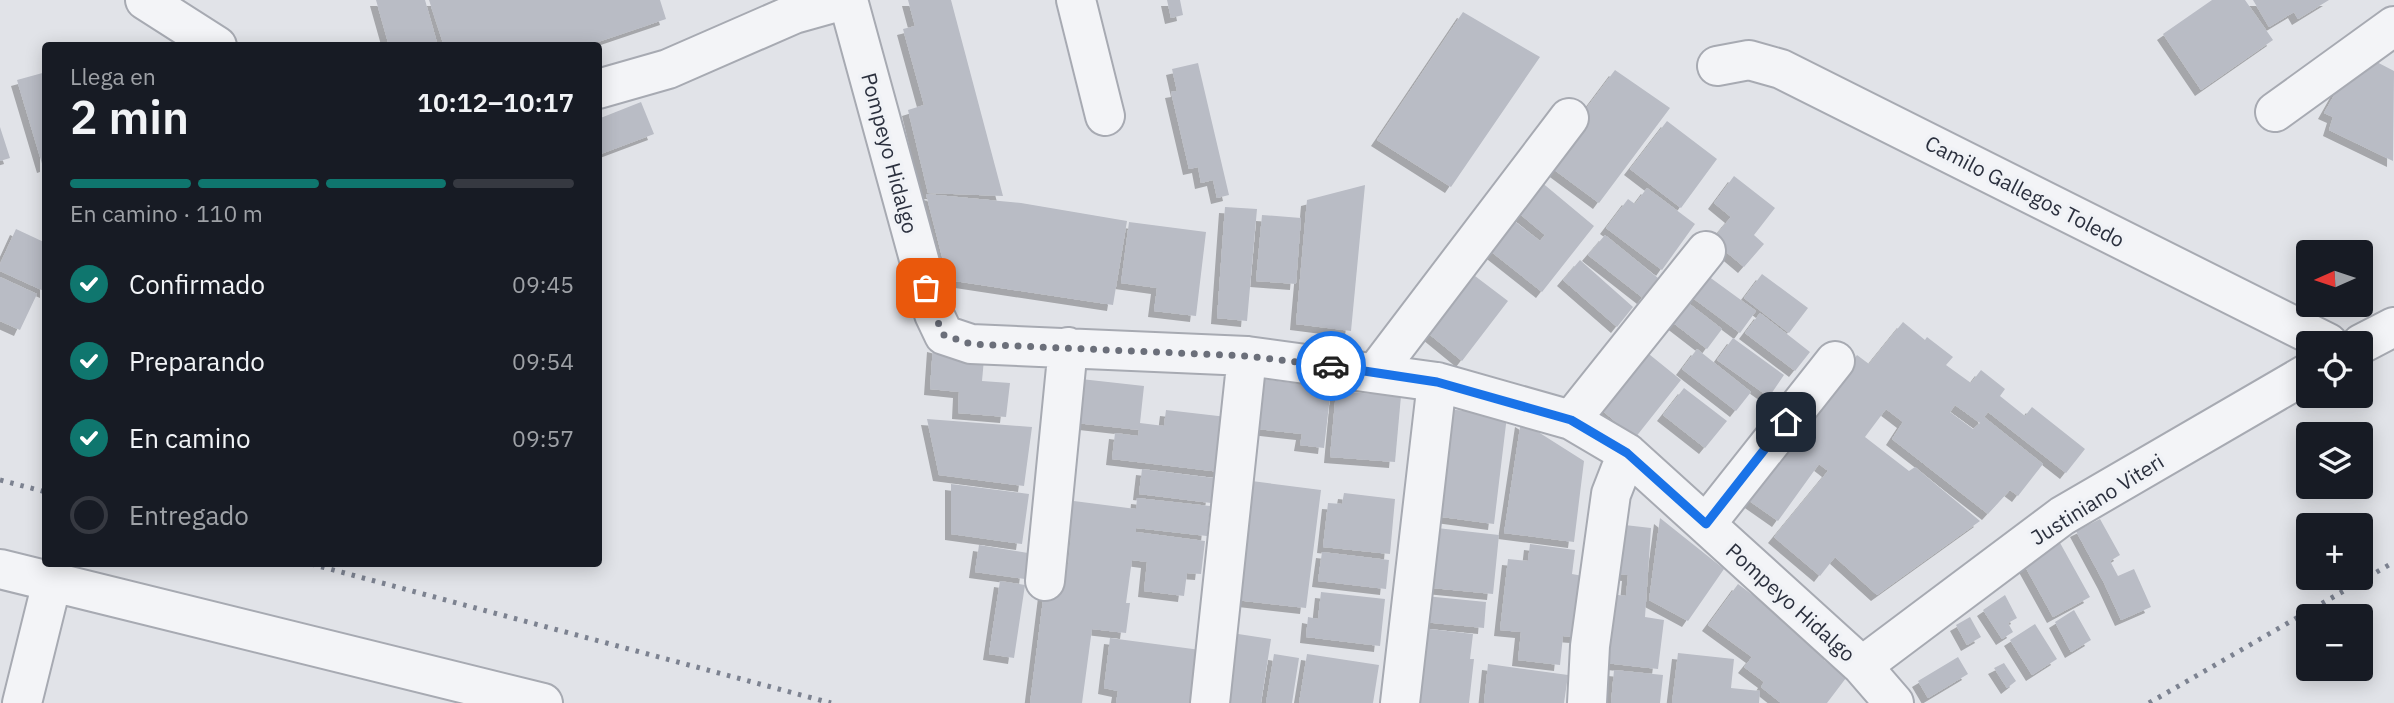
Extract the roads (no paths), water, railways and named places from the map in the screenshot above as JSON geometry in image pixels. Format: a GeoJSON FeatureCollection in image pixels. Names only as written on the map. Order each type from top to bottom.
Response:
{"type":"FeatureCollection","features":[{"type":"Feature","properties":{"kind":"street"},"geometry":{"type":"LineString","coordinates":[[145,0],[212,42]]}},
{"type":"Feature","properties":{"kind":"street"},"geometry":{"type":"LineString","coordinates":[[602,88],[668,69],[794,14],[846,0]]}},
{"type":"Feature","properties":{"kind":"street","name":"Pompeyo Hidalgo"},"geometry":{"type":"LineString","coordinates":[[846,0],[934,314],[944,335],[971,344],[1247,356],[1376,372],[1437,382],[1571,420],[1627,453],[1862,666],[1894,703]]}},
{"type":"Feature","properties":{"kind":"street"},"geometry":{"type":"LineString","coordinates":[[1076,0],[1105,116]]}},
{"type":"Feature","properties":{"kind":"street"},"geometry":{"type":"LineString","coordinates":[[2275,112],[2394,26]]}},
{"type":"Feature","properties":{"kind":"street","name":"Camilo Gallegos Toledo"},"geometry":{"type":"LineString","coordinates":[[1717,66],[1749,60],[1781,69],[2304,331]]}},
{"type":"Feature","properties":{"kind":"street"},"geometry":{"type":"LineString","coordinates":[[1376,372],[1569,118]]}},
{"type":"Feature","properties":{"kind":"street"},"geometry":{"type":"LineString","coordinates":[[1571,420],[1706,251]]}},
{"type":"Feature","properties":{"kind":"street"},"geometry":{"type":"LineString","coordinates":[[2373,338],[2394,327]]}},
{"type":"Feature","properties":{"kind":"street"},"geometry":{"type":"LineString","coordinates":[[1045,581],[1068,347]]}},
{"type":"Feature","properties":{"kind":"street"},"geometry":{"type":"LineString","coordinates":[[1210,703],[1247,356]]}},
{"type":"Feature","properties":{"kind":"street"},"geometry":{"type":"LineString","coordinates":[[1706,524],[1835,361]]}},
{"type":"Feature","properties":{"kind":"street","name":"Justiniano Viteri"},"geometry":{"type":"LineString","coordinates":[[1862,666],[2062,516],[2296,380]]}},
{"type":"Feature","properties":{"kind":"street"},"geometry":{"type":"LineString","coordinates":[[1401,703],[1437,382]]}},
{"type":"Feature","properties":{"kind":"street"},"geometry":{"type":"LineString","coordinates":[[1587,703],[1590,646],[1611,494],[1627,453]]}},
{"type":"Feature","properties":{"kind":"street"},"geometry":{"type":"LineString","coordinates":[[0,569],[543,703]]}},
{"type":"Feature","properties":{"kind":"street"},"geometry":{"type":"LineString","coordinates":[[22,703],[52,582]]}},
{"type":"Feature","properties":{"kind":"railway"},"geometry":{"type":"LineString","coordinates":[[0,480],[42,491]]}},
{"type":"Feature","properties":{"kind":"railway"},"geometry":{"type":"LineString","coordinates":[[2149,703],[2394,562]]}},
{"type":"Feature","properties":{"kind":"railway"},"geometry":{"type":"LineString","coordinates":[[322,567],[831,703]]}}]}
